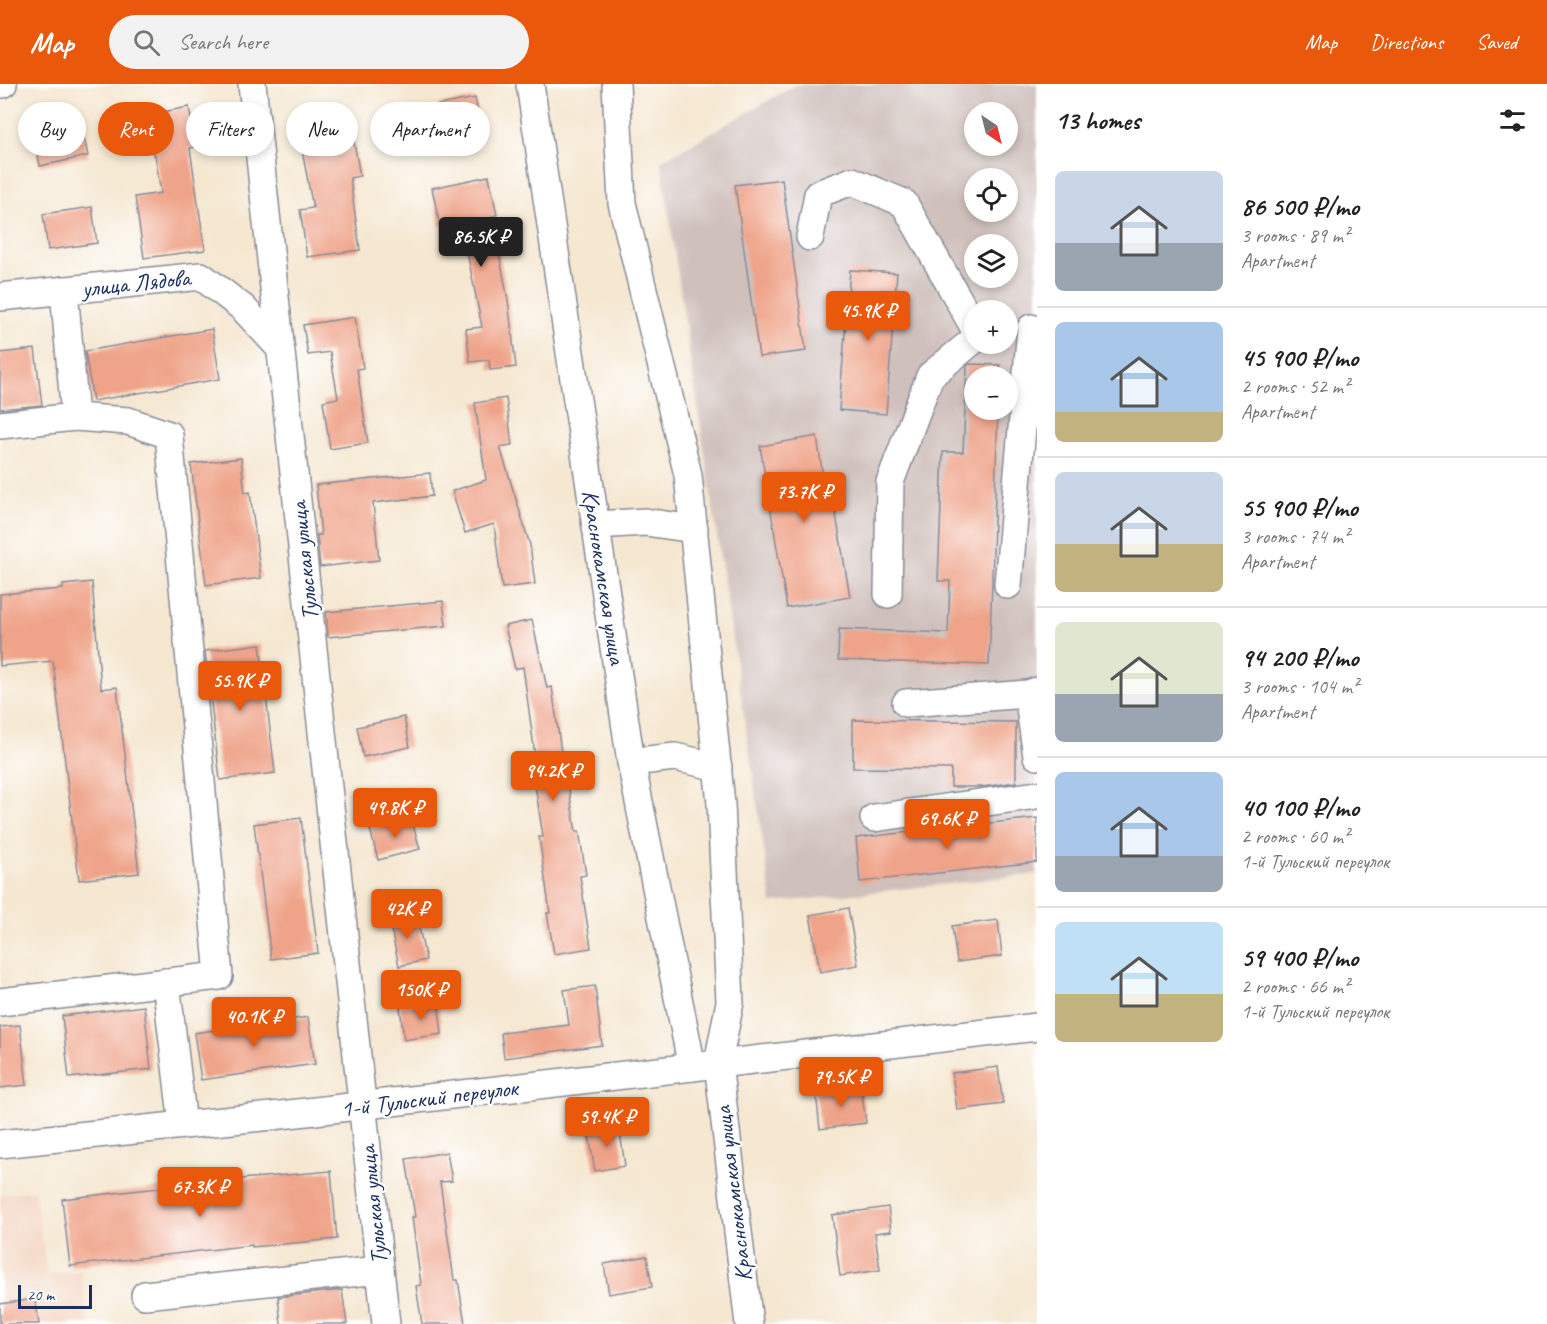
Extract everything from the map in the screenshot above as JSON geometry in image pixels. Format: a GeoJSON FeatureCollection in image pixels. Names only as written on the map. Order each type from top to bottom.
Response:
{"type":"FeatureCollection","features":[{"type":"Feature","properties":{"kind":"street","name":"Тульская улица"},"geometry":{"type":"LineString","coordinates":[[252,84],[386,1324]]}},
{"type":"Feature","properties":{"kind":"street","name":"Краснокамская улица"},"geometry":{"type":"LineString","coordinates":[[530,84],[632,762],[692,1067]]}},
{"type":"Feature","properties":{"kind":"street","name":"Краснокамская улица"},"geometry":{"type":"LineString","coordinates":[[616,84],[622,203],[688,475],[694,529],[721,804],[730,1002],[718,1063],[749,1324]]}},
{"type":"Feature","properties":{"kind":"street"},"geometry":{"type":"LineString","coordinates":[[810,237],[818,194],[852,181],[904,203],[964,309]]}},
{"type":"Feature","properties":{"kind":"street","name":"улица Лядова"},"geometry":{"type":"LineString","coordinates":[[0,297],[201,276],[243,308],[280,348]]}},
{"type":"Feature","properties":{"kind":"street"},"geometry":{"type":"LineString","coordinates":[[64,290],[75,417]]}},
{"type":"Feature","properties":{"kind":"street"},"geometry":{"type":"LineString","coordinates":[[1008,585],[1025,329]]}},
{"type":"Feature","properties":{"kind":"street"},"geometry":{"type":"LineString","coordinates":[[888,594],[890,482],[930,376],[964,348]]}},
{"type":"Feature","properties":{"kind":"street"},"geometry":{"type":"LineString","coordinates":[[0,425],[75,417],[128,420],[169,435],[219,976],[0,1002]]}},
{"type":"Feature","properties":{"kind":"street"},"geometry":{"type":"LineString","coordinates":[[596,525],[645,522],[694,529]]}},
{"type":"Feature","properties":{"kind":"street"},"geometry":{"type":"LineString","coordinates":[[906,703],[1033,693],[1037,756]]}},
{"type":"Feature","properties":{"kind":"street"},"geometry":{"type":"LineString","coordinates":[[632,762],[675,757],[718,767]]}},
{"type":"Feature","properties":{"kind":"street"},"geometry":{"type":"LineString","coordinates":[[874,818],[1037,795]]}},
{"type":"Feature","properties":{"kind":"street"},"geometry":{"type":"LineString","coordinates":[[166,982],[183,1125]]}},
{"type":"Feature","properties":{"kind":"street","name":"1-й Тульский переулок"},"geometry":{"type":"LineString","coordinates":[[0,1144],[363,1106],[1037,1027]]}},
{"type":"Feature","properties":{"kind":"street"},"geometry":{"type":"LineString","coordinates":[[145,1295],[379,1270]]}},
{"type":"Feature","properties":{"kind":"shaded area"},"geometry":{"type":"Polygon","coordinates":[[[798,84],[1037,84],[1037,874],[772,903],[661,161],[798,84]]]}},
{"type":"Feature","properties":{"kind":"shaded area"},"geometry":{"type":"Polygon","coordinates":[[[35,1190],[47,1275],[81,1271],[88,1324],[0,1324],[0,1195],[35,1190]]]}},
{"type":"Feature","properties":{"kind":"building"},"geometry":{"type":"Polygon","coordinates":[[[475,98],[476,102],[454,102],[475,98]]]}},
{"type":"Feature","properties":{"kind":"building"},"geometry":{"type":"Polygon","coordinates":[[[186,108],[186,156],[191,156],[205,250],[144,258],[135,197],[161,193],[155,156],[174,156],[174,110],[186,108]]]}},
{"type":"Feature","properties":{"kind":"building"},"geometry":{"type":"Polygon","coordinates":[[[86,147],[88,156],[40,166],[38,156],[86,156],[86,147]]]}},
{"type":"Feature","properties":{"kind":"building"},"geometry":{"type":"Polygon","coordinates":[[[303,156],[356,156],[360,176],[350,178],[360,250],[307,257],[300,210],[313,208],[303,156]]]}},
{"type":"Feature","properties":{"kind":"building"},"geometry":{"type":"Polygon","coordinates":[[[489,176],[497,215],[492,216],[508,300],[516,367],[490,370],[489,360],[470,362],[466,329],[482,327],[461,222],[440,226],[432,188],[489,176]]]}},
{"type":"Feature","properties":{"kind":"building"},"geometry":{"type":"Polygon","coordinates":[[[782,179],[806,351],[759,357],[735,185],[782,179]]]}},
{"type":"Feature","properties":{"kind":"building"},"geometry":{"type":"Polygon","coordinates":[[[92,207],[97,243],[48,250],[43,214],[92,207]]]}},
{"type":"Feature","properties":{"kind":"building"},"geometry":{"type":"Polygon","coordinates":[[[850,270],[897,273],[886,414],[839,410],[850,270]]]}},
{"type":"Feature","properties":{"kind":"building"},"geometry":{"type":"Polygon","coordinates":[[[355,317],[363,368],[357,369],[368,443],[330,449],[323,401],[338,398],[330,352],[308,355],[303,325],[355,317]]]}},
{"type":"Feature","properties":{"kind":"building"},"geometry":{"type":"Polygon","coordinates":[[[212,329],[220,379],[93,401],[85,351],[212,329]]]}},
{"type":"Feature","properties":{"kind":"building"},"geometry":{"type":"Polygon","coordinates":[[[35,349],[42,405],[0,409],[0,353],[35,349]]]}},
{"type":"Feature","properties":{"kind":"building"},"geometry":{"type":"Polygon","coordinates":[[[970,364],[1000,365],[1000,366],[967,366],[970,364]]]}},
{"type":"Feature","properties":{"kind":"building"},"geometry":{"type":"Polygon","coordinates":[[[506,398],[512,445],[500,447],[530,545],[535,584],[502,588],[494,524],[465,533],[452,491],[486,480],[475,403],[506,398]]]}},
{"type":"Feature","properties":{"kind":"building"},"geometry":{"type":"Polygon","coordinates":[[[964,420],[998,420],[989,665],[838,660],[839,629],[948,633],[950,581],[938,581],[943,452],[963,452],[964,420]]]}},
{"type":"Feature","properties":{"kind":"building"},"geometry":{"type":"Polygon","coordinates":[[[817,436],[824,485],[831,485],[850,597],[787,608],[760,446],[817,436]]]}},
{"type":"Feature","properties":{"kind":"building"},"geometry":{"type":"Polygon","coordinates":[[[241,458],[245,493],[250,492],[261,578],[206,585],[191,464],[241,458]]]}},
{"type":"Feature","properties":{"kind":"building"},"geometry":{"type":"Polygon","coordinates":[[[430,473],[432,496],[373,503],[379,560],[320,567],[317,535],[321,535],[316,485],[430,473]]]}},
{"type":"Feature","properties":{"kind":"building"},"geometry":{"type":"Polygon","coordinates":[[[92,582],[101,689],[117,687],[139,873],[79,880],[53,661],[0,666],[0,594],[63,589],[63,585],[92,582]]]}},
{"type":"Feature","properties":{"kind":"building"},"geometry":{"type":"Polygon","coordinates":[[[443,601],[446,626],[328,637],[326,612],[443,601]]]}},
{"type":"Feature","properties":{"kind":"building"},"geometry":{"type":"Polygon","coordinates":[[[532,620],[547,688],[552,687],[563,766],[565,766],[576,832],[579,831],[586,875],[580,876],[591,948],[554,954],[539,837],[543,837],[533,771],[537,770],[523,667],[515,669],[505,626],[532,620]]]}},
{"type":"Feature","properties":{"kind":"building"},"geometry":{"type":"Polygon","coordinates":[[[260,644],[275,773],[220,780],[205,651],[260,644]]]}},
{"type":"Feature","properties":{"kind":"building"},"geometry":{"type":"Polygon","coordinates":[[[404,717],[410,747],[363,757],[357,727],[404,717]]]}},
{"type":"Feature","properties":{"kind":"building"},"geometry":{"type":"Polygon","coordinates":[[[853,720],[1016,722],[1016,782],[982,787],[951,787],[951,769],[853,768],[853,720]]]}},
{"type":"Feature","properties":{"kind":"building"},"geometry":{"type":"Polygon","coordinates":[[[301,818],[318,953],[271,959],[254,824],[301,818]]]}},
{"type":"Feature","properties":{"kind":"building"},"geometry":{"type":"Polygon","coordinates":[[[411,818],[420,849],[378,860],[370,829],[411,818]]]}},
{"type":"Feature","properties":{"kind":"building"},"geometry":{"type":"Polygon","coordinates":[[[1037,818],[1037,862],[860,882],[856,838],[1037,818]]]}},
{"type":"Feature","properties":{"kind":"building"},"geometry":{"type":"Polygon","coordinates":[[[848,908],[858,965],[820,972],[810,915],[848,908]]]}},
{"type":"Feature","properties":{"kind":"building"},"geometry":{"type":"Polygon","coordinates":[[[416,914],[426,960],[399,966],[389,920],[416,914]]]}},
{"type":"Feature","properties":{"kind":"building"},"geometry":{"type":"Polygon","coordinates":[[[998,920],[1002,956],[957,962],[952,926],[998,920]]]}},
{"type":"Feature","properties":{"kind":"building"},"geometry":{"type":"Polygon","coordinates":[[[595,986],[602,1045],[504,1058],[501,1033],[569,1025],[564,990],[595,986]]]}},
{"type":"Feature","properties":{"kind":"building"},"geometry":{"type":"Polygon","coordinates":[[[438,1002],[442,1034],[404,1040],[400,1007],[438,1002]]]}},
{"type":"Feature","properties":{"kind":"building"},"geometry":{"type":"Polygon","coordinates":[[[144,1006],[151,1069],[69,1078],[62,1016],[144,1006]]]}},
{"type":"Feature","properties":{"kind":"building"},"geometry":{"type":"Polygon","coordinates":[[[308,1017],[315,1064],[201,1080],[194,1033],[308,1017]]]}},
{"type":"Feature","properties":{"kind":"building"},"geometry":{"type":"Polygon","coordinates":[[[20,1025],[27,1085],[0,1088],[0,1027],[20,1025]]]}},
{"type":"Feature","properties":{"kind":"building"},"geometry":{"type":"Polygon","coordinates":[[[998,1067],[1003,1104],[957,1110],[952,1073],[998,1067]]]}},
{"type":"Feature","properties":{"kind":"building"},"geometry":{"type":"Polygon","coordinates":[[[861,1087],[866,1123],[820,1129],[816,1093],[861,1087]]]}},
{"type":"Feature","properties":{"kind":"building"},"geometry":{"type":"Polygon","coordinates":[[[619,1126],[625,1166],[595,1171],[588,1130],[619,1126]]]}},
{"type":"Feature","properties":{"kind":"building"},"geometry":{"type":"Polygon","coordinates":[[[447,1152],[452,1181],[440,1182],[454,1280],[458,1280],[465,1324],[422,1324],[416,1286],[421,1285],[412,1217],[415,1217],[406,1159],[447,1152]]]}},
{"type":"Feature","properties":{"kind":"building"},"geometry":{"type":"Polygon","coordinates":[[[331,1171],[337,1239],[252,1247],[252,1245],[70,1266],[62,1199],[331,1171]]]}},
{"type":"Feature","properties":{"kind":"building"},"geometry":{"type":"Polygon","coordinates":[[[888,1207],[891,1231],[875,1233],[880,1270],[840,1276],[832,1215],[888,1207]]]}},
{"type":"Feature","properties":{"kind":"building"},"geometry":{"type":"Polygon","coordinates":[[[647,1256],[652,1287],[609,1294],[604,1264],[647,1256]]]}},
{"type":"Feature","properties":{"kind":"building"},"geometry":{"type":"Polygon","coordinates":[[[342,1290],[347,1324],[281,1324],[278,1297],[342,1290]]]}},
{"type":"Feature","properties":{"kind":"building"},"geometry":{"type":"Polygon","coordinates":[[[35,1299],[39,1324],[0,1324],[0,1304],[35,1299]]]}}]}
